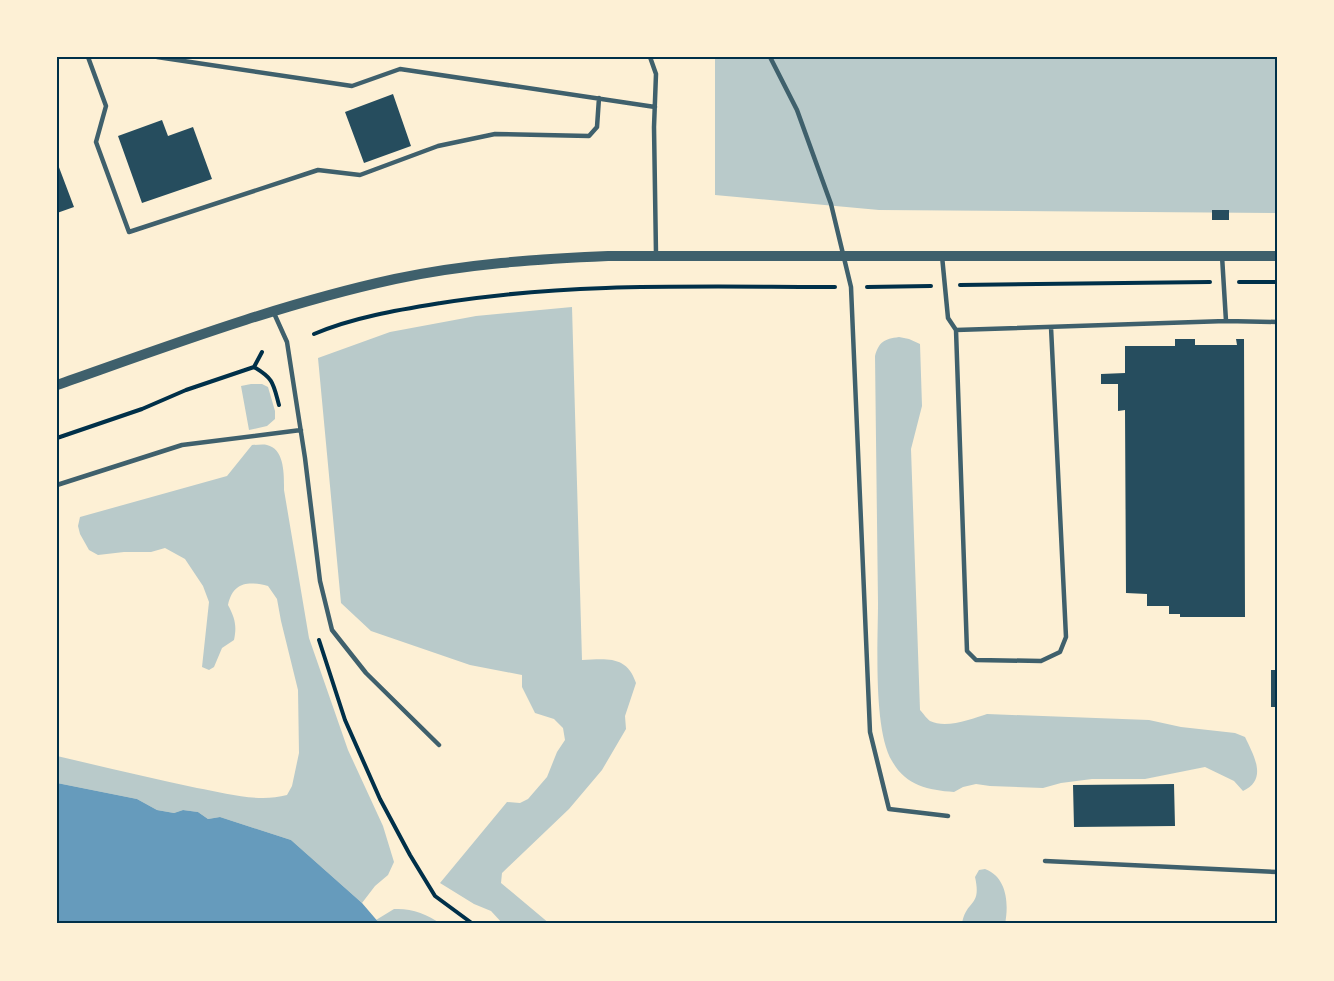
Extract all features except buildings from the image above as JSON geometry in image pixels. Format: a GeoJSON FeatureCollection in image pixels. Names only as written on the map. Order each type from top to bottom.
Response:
{"type":"FeatureCollection","features":[{"type":"Feature","properties":{"kind":"street"},"geometry":{"type":"LineString","coordinates":[[57,385],[315,298],[397,279],[536,259],[656,256],[1277,256]]}},
{"type":"Feature","properties":{"kind":"lane"},"geometry":{"type":"LineString","coordinates":[[88,57],[106,106],[96,142],[129,232],[318,170],[360,175],[438,147],[495,134],[590,136],[597,127],[599,98]]}},
{"type":"Feature","properties":{"kind":"lane"},"geometry":{"type":"LineString","coordinates":[[157,57],[352,86],[400,69],[655,107]]}},
{"type":"Feature","properties":{"kind":"lane"},"geometry":{"type":"LineString","coordinates":[[650,57],[656,74],[656,256]]}},
{"type":"Feature","properties":{"kind":"lane"},"geometry":{"type":"LineString","coordinates":[[770,57],[797,110],[831,204],[851,287],[870,732],[889,809],[948,816]]}},
{"type":"Feature","properties":{"kind":"lane"},"geometry":{"type":"LineString","coordinates":[[942,256],[948,318],[957,330],[967,651],[976,660],[1041,661],[1060,652],[1066,638],[1051,327]]}},
{"type":"Feature","properties":{"kind":"lane"},"geometry":{"type":"LineString","coordinates":[[1222,256],[1226,321]]}},
{"type":"Feature","properties":{"kind":"lane"},"geometry":{"type":"LineString","coordinates":[[273,311],[288,342],[320,581],[332,630],[366,673],[439,745]]}},
{"type":"Feature","properties":{"kind":"lane"},"geometry":{"type":"LineString","coordinates":[[957,330],[1226,321],[1277,322]]}},
{"type":"Feature","properties":{"kind":"lane"},"geometry":{"type":"LineString","coordinates":[[57,485],[182,445],[301,430]]}},
{"type":"Feature","properties":{"kind":"lane"},"geometry":{"type":"LineString","coordinates":[[1045,861],[1277,872]]}},
{"type":"Feature","properties":{"kind":"path"},"geometry":{"type":"LineString","coordinates":[[314,334],[339,323],[397,310],[492,295],[592,288],[1277,282]]}},
{"type":"Feature","properties":{"kind":"path"},"geometry":{"type":"LineString","coordinates":[[57,438],[254,367],[262,352]]}},
{"type":"Feature","properties":{"kind":"shaded area"},"geometry":{"type":"Polygon","coordinates":[[[715,57],[1277,57],[1277,213],[879,210],[715,195],[715,57]]]}},
{"type":"Feature","properties":{"kind":"shaded area"},"geometry":{"type":"Polygon","coordinates":[[[572,307],[582,660],[607,659],[621,663],[627,667],[636,683],[625,716],[626,729],[602,770],[569,809],[502,873],[501,883],[550,924],[503,924],[491,911],[474,904],[440,883],[507,802],[520,803],[528,799],[547,777],[557,752],[565,740],[563,728],[554,719],[535,713],[522,687],[522,675],[470,665],[371,631],[341,603],[318,358],[390,332],[476,316],[572,307]]]}},
{"type":"Feature","properties":{"kind":"shaded area"},"geometry":{"type":"Polygon","coordinates":[[[899,337],[920,344],[922,406],[911,449],[920,710],[930,721],[944,724],[987,714],[1149,720],[1181,727],[1235,733],[1245,737],[1255,759],[1257,774],[1251,786],[1243,791],[1234,781],[1205,767],[1145,779],[1092,779],[1043,788],[976,784],[954,792],[918,785],[898,769],[886,747],[879,707],[875,356],[878,347],[883,342],[899,337]]]}},
{"type":"Feature","properties":{"kind":"shaded area"},"geometry":{"type":"Polygon","coordinates":[[[262,384],[268,387],[275,419],[267,426],[249,430],[241,386],[262,384]]]}},
{"type":"Feature","properties":{"kind":"shaded area"},"geometry":{"type":"Polygon","coordinates":[[[252,445],[265,445],[273,448],[280,457],[309,638],[348,750],[383,826],[394,862],[388,875],[375,886],[362,903],[291,840],[220,817],[208,819],[198,812],[183,810],[174,813],[157,810],[137,799],[57,783],[57,756],[231,795],[265,798],[287,795],[292,786],[299,753],[298,690],[277,599],[268,586],[242,585],[230,597],[228,605],[235,622],[234,640],[222,648],[214,667],[209,670],[202,667],[209,602],[203,586],[185,559],[165,548],[151,552],[98,555],[89,550],[78,526],[80,517],[227,476],[252,445]]]}},
{"type":"Feature","properties":{"kind":"shaded area"},"geometry":{"type":"Polygon","coordinates":[[[985,869],[998,878],[1005,892],[1007,908],[1005,924],[962,924],[967,910],[975,899],[977,887],[975,877],[979,870],[985,869]]]}},
{"type":"Feature","properties":{"kind":"shaded area"},"geometry":{"type":"Polygon","coordinates":[[[394,909],[419,912],[441,924],[380,924],[376,920],[394,909]]]}},
{"type":"Feature","properties":{"kind":"water"},"geometry":{"type":"Polygon","coordinates":[[[57,783],[137,799],[157,810],[174,813],[183,810],[198,812],[208,819],[220,817],[291,840],[362,903],[380,924],[57,924],[57,783]]]}}]}
